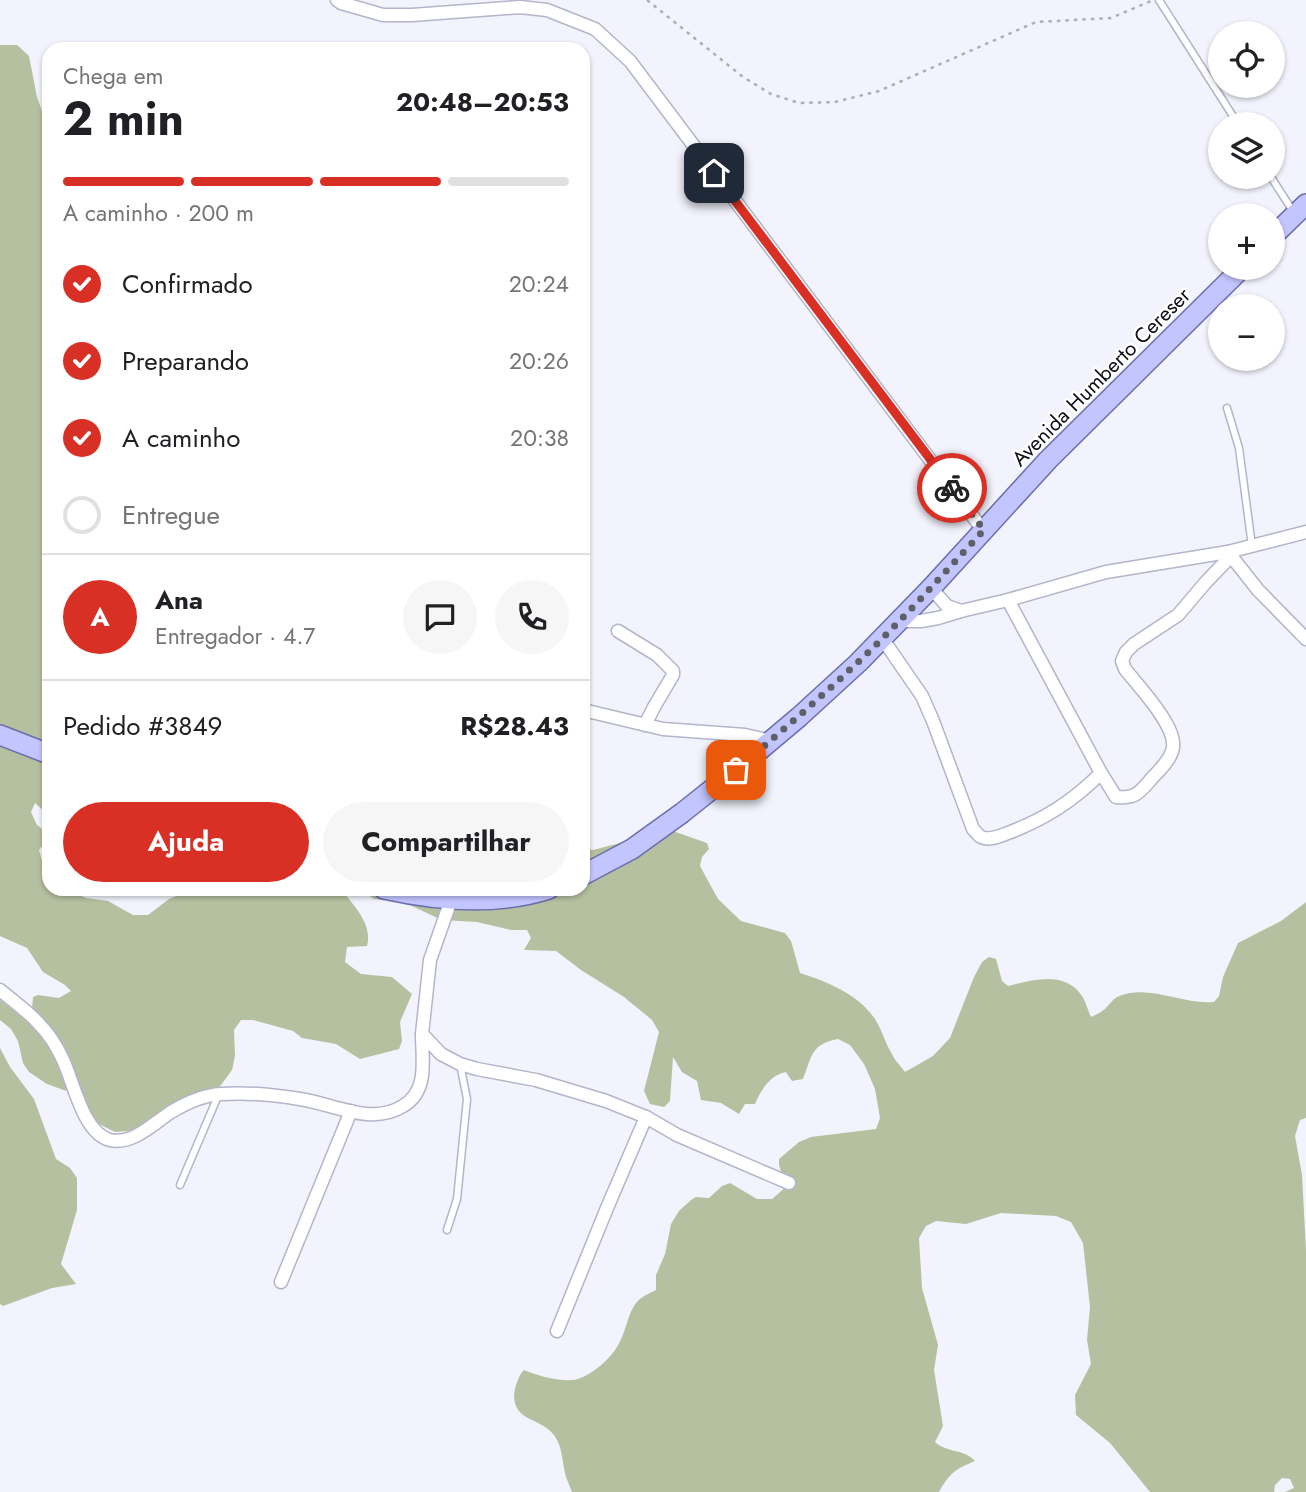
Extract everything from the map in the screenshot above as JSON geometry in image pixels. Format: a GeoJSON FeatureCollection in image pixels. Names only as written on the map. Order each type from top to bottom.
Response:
{"type":"FeatureCollection","features":[{"type":"Feature","properties":{"kind":"main road"},"geometry":{"type":"LineString","coordinates":[[1285,224],[1301,209]]}},
{"type":"Feature","properties":{"kind":"main road","name":"Avenida Humberto Cereser"},"geometry":{"type":"LineString","coordinates":[[590,871],[632,849],[682,813],[828,690],[900,621],[1048,460],[1230,280]]}},
{"type":"Feature","properties":{"kind":"main road"},"geometry":{"type":"LineString","coordinates":[[0,735],[42,751]]}},
{"type":"Feature","properties":{"kind":"main road"},"geometry":{"type":"LineString","coordinates":[[421,896],[450,900],[502,900],[519,896]]}},
{"type":"Feature","properties":{"kind":"street"},"geometry":{"type":"LineString","coordinates":[[337,0],[383,15],[520,7],[547,10],[595,29],[630,61],[984,530]]}},
{"type":"Feature","properties":{"kind":"street"},"geometry":{"type":"LineString","coordinates":[[900,621],[938,618],[1106,572],[1229,554],[1306,531]]}},
{"type":"Feature","properties":{"kind":"street"},"geometry":{"type":"LineString","coordinates":[[1229,554],[1258,590],[1306,639]]}},
{"type":"Feature","properties":{"kind":"street"},"geometry":{"type":"LineString","coordinates":[[1008,600],[1101,773],[1116,797],[1129,798],[1139,793],[1165,764],[1173,748],[1172,734],[1166,720],[1125,669],[1122,662],[1126,652],[1178,615],[1229,554]]}},
{"type":"Feature","properties":{"kind":"street"},"geometry":{"type":"LineString","coordinates":[[931,588],[947,606],[961,611]]}},
{"type":"Feature","properties":{"kind":"street"},"geometry":{"type":"LineString","coordinates":[[618,631],[657,655],[673,671],[645,725]]}},
{"type":"Feature","properties":{"kind":"street"},"geometry":{"type":"LineString","coordinates":[[882,638],[922,696],[973,829],[980,836],[997,837],[1037,822],[1060,808],[1101,773]]}},
{"type":"Feature","properties":{"kind":"street"},"geometry":{"type":"LineString","coordinates":[[590,712],[663,729],[746,735],[771,740]]}},
{"type":"Feature","properties":{"kind":"street"},"geometry":{"type":"LineString","coordinates":[[0,990],[40,1024],[63,1058],[88,1120],[97,1133],[111,1140],[126,1139],[195,1100],[219,1094],[254,1094],[301,1099],[374,1115],[392,1112],[406,1105],[422,1083],[422,1034],[430,960],[450,900]]}},
{"type":"Feature","properties":{"kind":"street"},"geometry":{"type":"LineString","coordinates":[[422,1034],[441,1054],[460,1064],[536,1080],[606,1101],[789,1183]]}},
{"type":"Feature","properties":{"kind":"street"},"geometry":{"type":"LineString","coordinates":[[281,1282],[351,1111]]}},
{"type":"Feature","properties":{"kind":"street"},"geometry":{"type":"LineString","coordinates":[[557,1331],[646,1117]]}},
{"type":"Feature","properties":{"kind":"lane"},"geometry":{"type":"LineString","coordinates":[[1157,0],[1230,112]]}},
{"type":"Feature","properties":{"kind":"lane"},"geometry":{"type":"LineString","coordinates":[[1283,189],[1301,209]]}},
{"type":"Feature","properties":{"kind":"lane"},"geometry":{"type":"LineString","coordinates":[[1227,408],[1238,448],[1252,546]]}},
{"type":"Feature","properties":{"kind":"lane"},"geometry":{"type":"LineString","coordinates":[[447,1230],[457,1199],[467,1099],[460,1064]]}},
{"type":"Feature","properties":{"kind":"lane"},"geometry":{"type":"LineString","coordinates":[[180,1185],[219,1094]]}},
{"type":"Feature","properties":{"kind":"path"},"geometry":{"type":"LineString","coordinates":[[647,0],[743,77],[771,94],[799,103],[835,102],[879,92],[1036,22],[1111,18],[1157,0]]}},
{"type":"Feature","properties":{"kind":"green space"},"geometry":{"type":"Polygon","coordinates":[[[0,45],[17,45],[29,56],[42,111],[42,810],[35,803],[31,812],[37,825],[42,829],[42,847],[39,850],[42,859],[42,896],[82,896],[108,901],[133,915],[148,915],[176,896],[346,896],[365,923],[368,938],[367,946],[347,947],[345,962],[361,974],[392,977],[412,994],[400,1022],[402,1041],[399,1049],[360,1059],[336,1044],[302,1038],[293,1031],[253,1020],[241,1020],[234,1030],[235,1056],[232,1070],[221,1085],[201,1100],[157,1121],[128,1131],[115,1132],[97,1123],[72,1093],[47,1084],[29,1072],[23,1063],[18,1041],[11,1029],[0,1020],[0,1000],[39,1031],[32,1009],[33,997],[38,995],[59,998],[71,991],[43,972],[27,948],[0,936],[0,45]]]}},
{"type":"Feature","properties":{"kind":"green space"},"geometry":{"type":"Polygon","coordinates":[[[670,830],[707,843],[709,849],[702,857],[700,866],[718,899],[741,921],[785,933],[791,941],[800,973],[832,985],[868,1010],[893,1057],[905,1072],[933,1056],[950,1038],[974,977],[982,962],[989,957],[996,959],[1002,981],[1008,986],[1048,979],[1067,983],[1082,996],[1091,1017],[1105,1009],[1117,997],[1129,993],[1153,993],[1190,1001],[1214,1002],[1219,996],[1223,977],[1238,943],[1281,921],[1306,902],[1306,1118],[1300,1120],[1295,1136],[1302,1175],[1306,1250],[1306,1492],[1285,1492],[1294,1488],[1290,1479],[1282,1478],[1275,1485],[1274,1492],[1150,1492],[1110,1443],[1076,1415],[1075,1395],[1091,1364],[1087,1340],[1090,1307],[1083,1243],[1071,1222],[1056,1216],[1001,1213],[966,1224],[936,1221],[926,1226],[919,1238],[922,1288],[938,1345],[934,1370],[943,1426],[935,1442],[975,1461],[953,1473],[939,1492],[572,1492],[554,1435],[523,1415],[515,1404],[515,1389],[522,1372],[524,1370],[566,1380],[578,1379],[589,1374],[610,1357],[620,1342],[636,1303],[656,1290],[656,1275],[665,1254],[671,1224],[679,1211],[691,1200],[696,1197],[709,1198],[722,1186],[730,1183],[757,1199],[772,1199],[786,1187],[779,1159],[799,1142],[811,1137],[876,1129],[880,1118],[875,1089],[864,1064],[850,1045],[838,1039],[817,1048],[803,1079],[792,1081],[786,1072],[775,1076],[763,1089],[755,1104],[745,1104],[739,1114],[721,1103],[701,1100],[697,1081],[682,1072],[673,1057],[670,1101],[664,1107],[650,1104],[644,1091],[659,1032],[652,1020],[624,997],[556,951],[524,950],[531,938],[527,930],[511,930],[477,922],[442,920],[401,901],[374,899],[370,896],[590,896],[590,850],[670,830]]]}},
{"type":"Feature","properties":{"kind":"green space"},"geometry":{"type":"Polygon","coordinates":[[[0,1048],[10,1067],[34,1099],[56,1159],[70,1168],[77,1178],[77,1210],[61,1264],[76,1284],[52,1288],[3,1306],[0,1304],[0,1048]]]}},
{"type":"Feature","properties":{"kind":"way so far"},"geometry":{"type":"LineString","coordinates":[[736,770],[858,663],[984,530],[952,488]]}},
{"type":"Feature","properties":{"kind":"route"},"geometry":{"type":"LineString","coordinates":[[714,173],[952,488]]}}]}
